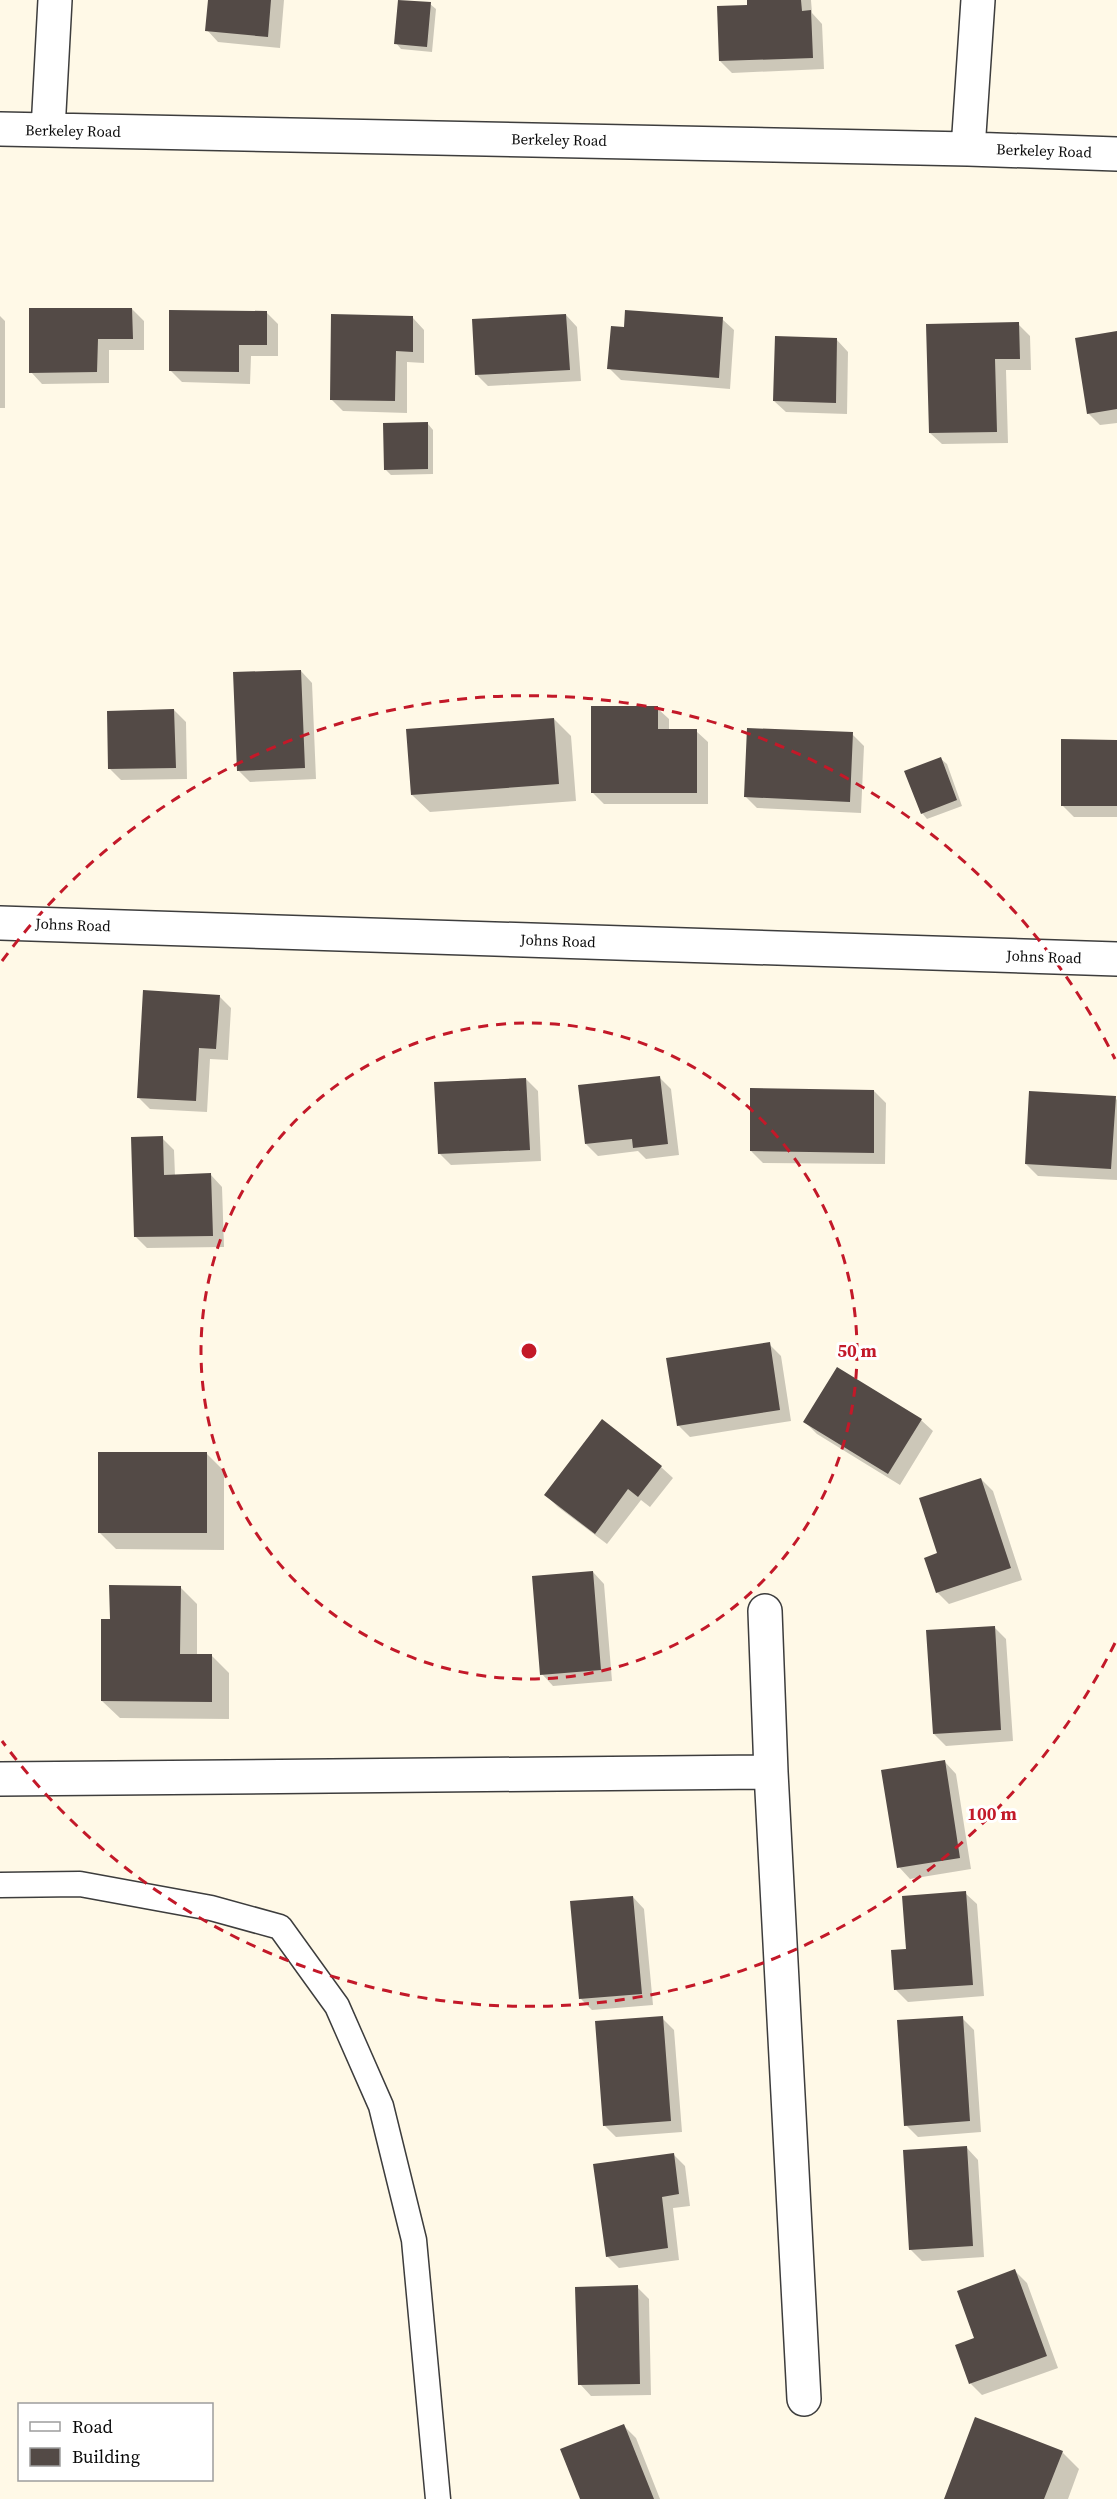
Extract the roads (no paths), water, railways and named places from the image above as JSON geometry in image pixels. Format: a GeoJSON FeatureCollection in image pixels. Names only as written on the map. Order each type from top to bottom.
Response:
{"type":"FeatureCollection","features":[{"type":"Feature","properties":{"kind":"street"},"geometry":{"type":"LineString","coordinates":[[48,130],[55,0]]}},
{"type":"Feature","properties":{"kind":"street"},"geometry":{"type":"LineString","coordinates":[[968,148],[978,0]]}},
{"type":"Feature","properties":{"kind":"street","name":"Berkeley Road"},"geometry":{"type":"LineString","coordinates":[[0,129],[968,148],[1117,154]]}},
{"type":"Feature","properties":{"kind":"street","name":"Johns Road"},"geometry":{"type":"LineString","coordinates":[[0,923],[1117,959]]}},
{"type":"Feature","properties":{"kind":"street"},"geometry":{"type":"LineString","coordinates":[[765,1611],[771,1772],[804,2400]]}},
{"type":"Feature","properties":{"kind":"street"},"geometry":{"type":"LineString","coordinates":[[0,1779],[771,1772]]}},
{"type":"Feature","properties":{"kind":"lane"},"geometry":{"type":"LineString","coordinates":[[0,1885],[80,1884],[211,1908],[280,1927],[337,2006],[381,2106],[414,2240],[438,2499]]}}]}
